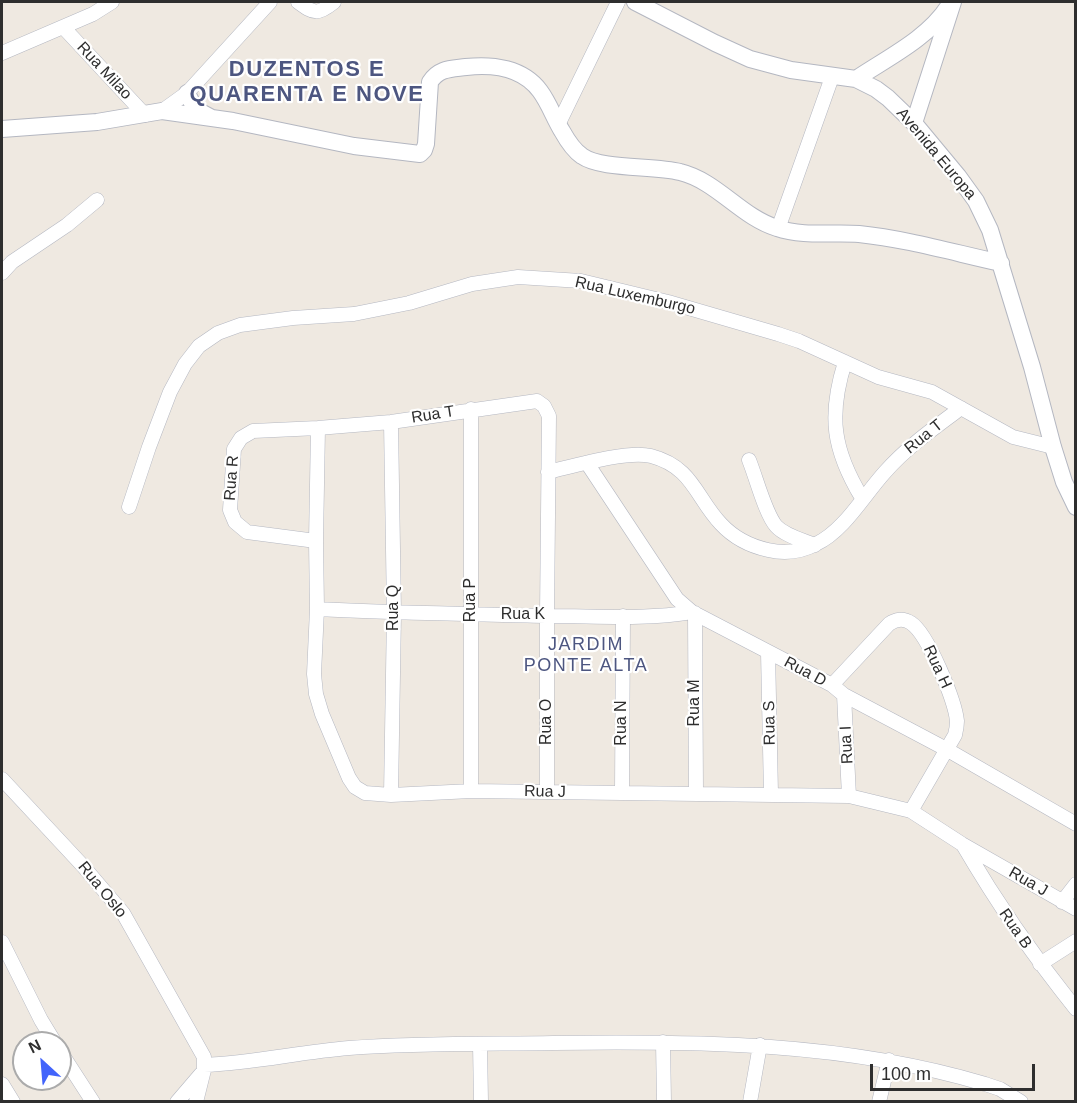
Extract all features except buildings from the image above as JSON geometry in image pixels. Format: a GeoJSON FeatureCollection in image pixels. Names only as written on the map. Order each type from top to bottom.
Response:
{"type":"FeatureCollection","features":[{"type":"Feature","properties":{"kind":"street"},"geometry":{"type":"LineString","coordinates":[[2,53],[93,14],[112,2]]}},
{"type":"Feature","properties":{"kind":"street"},"geometry":{"type":"LineString","coordinates":[[2,129],[97,122],[162,111],[187,93],[270,2]]}},
{"type":"Feature","properties":{"kind":"street"},"geometry":{"type":"LineString","coordinates":[[298,2],[311,11],[317,12],[334,2]]}},
{"type":"Feature","properties":{"kind":"street"},"geometry":{"type":"LineString","coordinates":[[558,125],[618,2]]}},
{"type":"Feature","properties":{"kind":"street","name":"Avenida Europa"},"geometry":{"type":"LineString","coordinates":[[635,2],[750,59],[791,70],[856,79],[888,98],[914,123],[976,201],[990,230],[1032,367],[1053,447],[1064,482],[1076,507]]}},
{"type":"Feature","properties":{"kind":"street"},"geometry":{"type":"LineString","coordinates":[[856,79],[918,37],[940,17],[952,2]]}},
{"type":"Feature","properties":{"kind":"street"},"geometry":{"type":"LineString","coordinates":[[914,123],[952,2]]}},
{"type":"Feature","properties":{"kind":"street","name":"Rua Milao"},"geometry":{"type":"LineString","coordinates":[[63,27],[144,115]]}},
{"type":"Feature","properties":{"kind":"street"},"geometry":{"type":"LineString","coordinates":[[918,37],[932,42],[938,50]]}},
{"type":"Feature","properties":{"kind":"street"},"geometry":{"type":"LineString","coordinates":[[187,93],[195,109],[214,118],[354,146],[420,154],[426,144],[430,82],[435,74],[445,70],[481,66],[503,68],[525,77],[540,91],[570,144],[582,157],[599,162],[677,171],[697,177],[759,219],[778,229],[809,233],[859,234],[1001,264]]}},
{"type":"Feature","properties":{"kind":"street"},"geometry":{"type":"LineString","coordinates":[[778,229],[832,77]]}},
{"type":"Feature","properties":{"kind":"street"},"geometry":{"type":"LineString","coordinates":[[162,111],[204,119],[214,118]]}},
{"type":"Feature","properties":{"kind":"street"},"geometry":{"type":"LineString","coordinates":[[2,273],[12,262],[67,225],[97,201]]}},
{"type":"Feature","properties":{"kind":"street","name":"Rua Luxemburgo"},"geometry":{"type":"LineString","coordinates":[[129,507],[170,392],[185,364],[199,346],[218,333],[240,324],[354,314],[409,303],[472,284],[518,277],[581,281],[668,302],[778,334],[891,381],[932,392],[1013,436],[1053,447]]}},
{"type":"Feature","properties":{"kind":"street"},"geometry":{"type":"LineString","coordinates":[[845,363],[835,401],[835,424],[841,454],[862,498]]}},
{"type":"Feature","properties":{"kind":"street","name":"Rua T"},"geometry":{"type":"LineString","coordinates":[[253,431],[391,422],[537,401],[544,406],[549,416],[547,615]]}},
{"type":"Feature","properties":{"kind":"street","name":"Rua T"},"geometry":{"type":"LineString","coordinates":[[548,472],[628,455],[650,456],[669,463],[684,474],[700,492],[722,524],[751,546],[780,553],[797,551],[828,538],[899,457],[961,408]]}},
{"type":"Feature","properties":{"kind":"street","name":"Rua P"},"geometry":{"type":"LineString","coordinates":[[471,409],[471,791]]}},
{"type":"Feature","properties":{"kind":"street","name":"Rua Q"},"geometry":{"type":"LineString","coordinates":[[391,422],[394,614],[391,795]]}},
{"type":"Feature","properties":{"kind":"street","name":"Rua J"},"geometry":{"type":"LineString","coordinates":[[318,428],[317,609],[314,674],[316,694],[322,714],[355,787],[365,793],[391,795],[471,791],[849,796],[912,811],[962,844],[1076,909]]}},
{"type":"Feature","properties":{"kind":"street","name":"Rua R"},"geometry":{"type":"LineString","coordinates":[[253,431],[241,438],[234,449],[230,510],[236,522],[248,532],[316,542]]}},
{"type":"Feature","properties":{"kind":"street"},"geometry":{"type":"LineString","coordinates":[[749,460],[770,516],[777,526],[786,534],[815,545]]}},
{"type":"Feature","properties":{"kind":"street","name":"Rua D"},"geometry":{"type":"LineString","coordinates":[[587,464],[677,599],[694,612],[832,685],[844,695],[946,749],[1076,824]]}},
{"type":"Feature","properties":{"kind":"street","name":"Rua K"},"geometry":{"type":"LineString","coordinates":[[317,609],[394,614],[471,615],[622,616],[676,615],[694,612]]}},
{"type":"Feature","properties":{"kind":"street","name":"Rua M"},"geometry":{"type":"LineString","coordinates":[[694,612],[696,793]]}},
{"type":"Feature","properties":{"kind":"street","name":"Rua O"},"geometry":{"type":"LineString","coordinates":[[547,615],[547,792]]}},
{"type":"Feature","properties":{"kind":"street","name":"Rua N"},"geometry":{"type":"LineString","coordinates":[[622,616],[622,793]]}},
{"type":"Feature","properties":{"kind":"street","name":"Rua H"},"geometry":{"type":"LineString","coordinates":[[832,685],[889,624],[900,619],[912,623],[919,630],[934,657],[954,708],[957,722],[955,735],[912,811]]}},
{"type":"Feature","properties":{"kind":"street","name":"Rua S"},"geometry":{"type":"LineString","coordinates":[[768,652],[771,794]]}},
{"type":"Feature","properties":{"kind":"street","name":"Rua I"},"geometry":{"type":"LineString","coordinates":[[844,695],[849,796]]}},
{"type":"Feature","properties":{"kind":"street","name":"Rua Oslo"},"geometry":{"type":"LineString","coordinates":[[2,779],[84,866],[123,913],[199,1047],[204,1057],[204,1068]]}},
{"type":"Feature","properties":{"kind":"street","name":"Rua B"},"geometry":{"type":"LineString","coordinates":[[962,844],[994,898],[1040,964],[1076,1009]]}},
{"type":"Feature","properties":{"kind":"street"},"geometry":{"type":"LineString","coordinates":[[1062,902],[1076,884]]}},
{"type":"Feature","properties":{"kind":"street"},"geometry":{"type":"LineString","coordinates":[[1040,964],[1076,941]]}},
{"type":"Feature","properties":{"kind":"street"},"geometry":{"type":"LineString","coordinates":[[2,942],[48,1031]]}},
{"type":"Feature","properties":{"kind":"street"},"geometry":{"type":"LineString","coordinates":[[663,1042],[664,1101]]}},
{"type":"Feature","properties":{"kind":"street"},"geometry":{"type":"LineString","coordinates":[[177,1101],[204,1068],[345,1049],[394,1045],[663,1042],[760,1045],[889,1060],[985,1084],[1000,1089],[1021,1101]]}},
{"type":"Feature","properties":{"kind":"street"},"geometry":{"type":"LineString","coordinates":[[480,1044],[481,1101]]}},
{"type":"Feature","properties":{"kind":"street"},"geometry":{"type":"LineString","coordinates":[[750,1101],[760,1045]]}},
{"type":"Feature","properties":{"kind":"street"},"geometry":{"type":"LineString","coordinates":[[879,1101],[889,1060]]}},
{"type":"Feature","properties":{"kind":"street"},"geometry":{"type":"LineString","coordinates":[[195,1101],[204,1068]]}},
{"type":"Feature","properties":{"kind":"street"},"geometry":{"type":"LineString","coordinates":[[72,1069],[93,1101]]}},
{"type":"Feature","properties":{"kind":"street"},"geometry":{"type":"LineString","coordinates":[[2,1084],[14,1101]]}},
{"type":"Feature","properties":{"kind":"district","name":"DUZENTOS E QUARENTA E NOVE"},"geometry":{"type":"Point","coordinates":[307,82]}},
{"type":"Feature","properties":{"kind":"district","name":"JARDIM PONTE ALTA"},"geometry":{"type":"Point","coordinates":[586,655]}}]}
